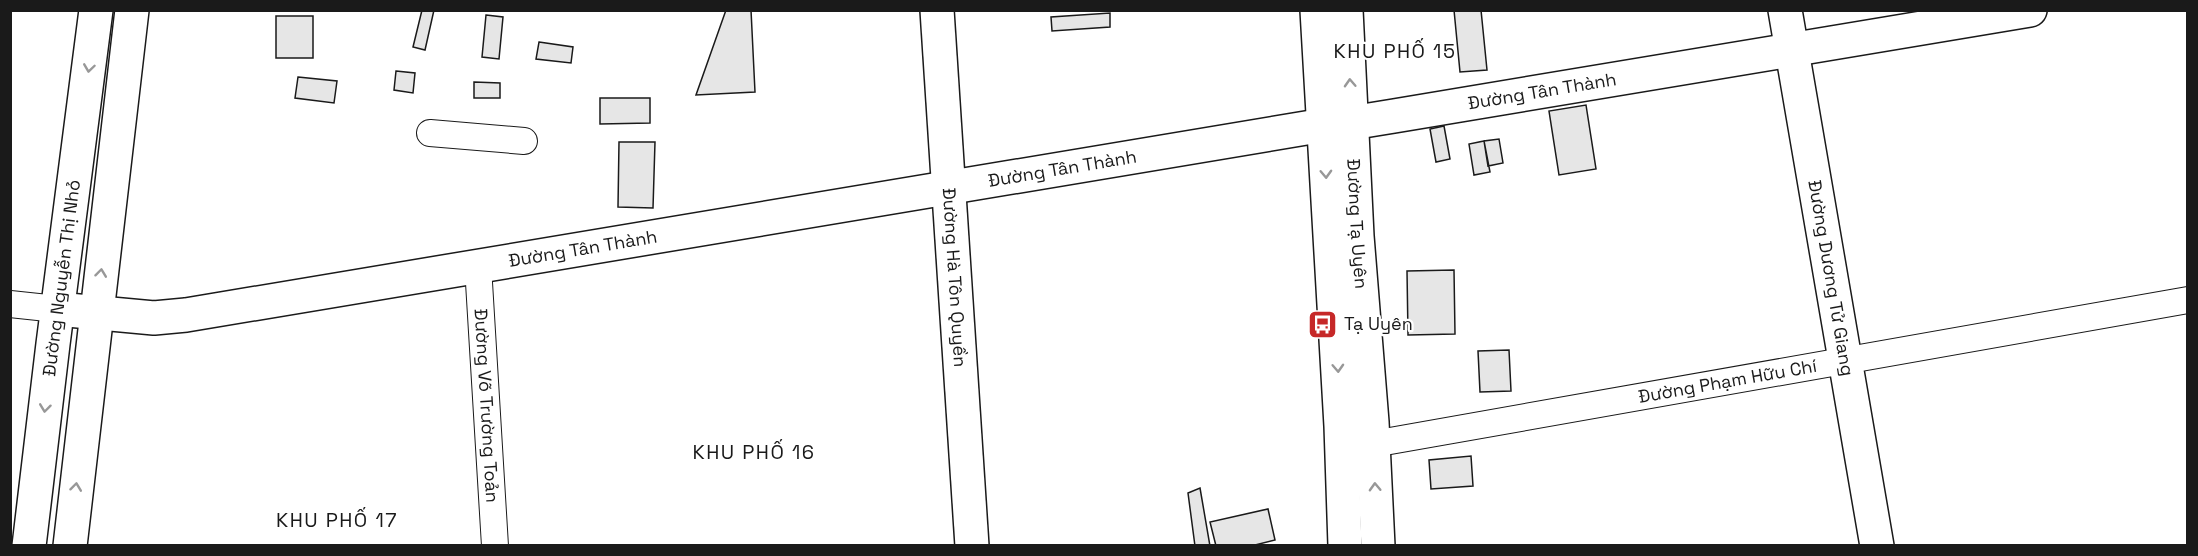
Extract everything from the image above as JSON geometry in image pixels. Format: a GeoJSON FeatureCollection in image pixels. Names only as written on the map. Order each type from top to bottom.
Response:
{"type":"FeatureCollection","features":[{"type":"Feature","properties":{"kind":"street","name":"Đường Nguyễn Thị Nhỏ"},"geometry":{"type":"LineString","coordinates":[[29,546],[96,10]]}},
{"type":"Feature","properties":{"kind":"street","name":"Đường Nguyễn Thị Nhỏ"},"geometry":{"type":"LineString","coordinates":[[70,546],[132,10]]}},
{"type":"Feature","properties":{"kind":"street","name":"Đường Hà Tôn Quyền"},"geometry":{"type":"LineString","coordinates":[[937,10],[972,546]]}},
{"type":"Feature","properties":{"kind":"street","name":"Đường Tạ Uyên"},"geometry":{"type":"LineString","coordinates":[[1317,10],[1357,236],[1358,447],[1345,546]]}},
{"type":"Feature","properties":{"kind":"street","name":"Đường Tạ Uyên"},"geometry":{"type":"LineString","coordinates":[[1338,124],[1346,10]]}},
{"type":"Feature","properties":{"kind":"street","name":"Đường Dương Tử Giang"},"geometry":{"type":"LineString","coordinates":[[1785,10],[1875,545]]}},
{"type":"Feature","properties":{"kind":"street","name":"Đường Tân Thành"},"geometry":{"type":"LineString","coordinates":[[57,309],[96,314],[170,317],[2030,10]]}},
{"type":"Feature","properties":{"kind":"street"},"geometry":{"type":"LineString","coordinates":[[430,133],[524,141]]}},
{"type":"Feature","properties":{"kind":"street","name":"Đường Võ Trường Toản"},"geometry":{"type":"LineString","coordinates":[[478,266],[495,546]]}},
{"type":"Feature","properties":{"kind":"street","name":"Đường Phạm Hữu Chí"},"geometry":{"type":"LineString","coordinates":[[1358,447],[2187,300]]}},
{"type":"Feature","properties":{"kind":"street"},"geometry":{"type":"LineString","coordinates":[[10,304],[57,309]]}},
{"type":"Feature","properties":{"kind":"street","name":"Đường Tạ Uyên"},"geometry":{"type":"LineString","coordinates":[[1358,447],[1378,546]]}},
{"type":"Feature","properties":{"kind":"building"},"geometry":{"type":"Polygon","coordinates":[[[422,10],[434,10],[425,50],[413,47],[422,10]]]}},
{"type":"Feature","properties":{"kind":"building"},"geometry":{"type":"Polygon","coordinates":[[[726,10],[751,10],[755,92],[696,95],[726,10]]]}},
{"type":"Feature","properties":{"kind":"building"},"geometry":{"type":"Polygon","coordinates":[[[1454,10],[1481,10],[1487,70],[1460,72],[1454,10]]]}},
{"type":"Feature","properties":{"kind":"building"},"geometry":{"type":"Polygon","coordinates":[[[1110,13],[1110,27],[1052,31],[1051,17],[1110,13]]]}},
{"type":"Feature","properties":{"kind":"building"},"geometry":{"type":"Polygon","coordinates":[[[486,15],[503,17],[499,59],[482,57],[486,15]]]}},
{"type":"Feature","properties":{"kind":"building"},"geometry":{"type":"Polygon","coordinates":[[[276,16],[313,16],[313,58],[276,58],[276,16]]]}},
{"type":"Feature","properties":{"kind":"building"},"geometry":{"type":"Polygon","coordinates":[[[539,42],[573,47],[571,63],[536,59],[539,42]]]}},
{"type":"Feature","properties":{"kind":"building"},"geometry":{"type":"Polygon","coordinates":[[[396,71],[415,73],[413,93],[394,90],[396,71]]]}},
{"type":"Feature","properties":{"kind":"building"},"geometry":{"type":"Polygon","coordinates":[[[298,77],[337,81],[334,103],[295,98],[298,77]]]}},
{"type":"Feature","properties":{"kind":"building"},"geometry":{"type":"Polygon","coordinates":[[[474,82],[500,83],[500,98],[474,98],[474,82]]]}},
{"type":"Feature","properties":{"kind":"building"},"geometry":{"type":"Polygon","coordinates":[[[600,98],[650,98],[650,123],[600,124],[600,98]]]}},
{"type":"Feature","properties":{"kind":"building"},"geometry":{"type":"Polygon","coordinates":[[[1586,105],[1596,169],[1559,175],[1549,111],[1586,105]]]}},
{"type":"Feature","properties":{"kind":"building"},"geometry":{"type":"Polygon","coordinates":[[[1444,126],[1450,159],[1436,162],[1430,129],[1444,126]]]}},
{"type":"Feature","properties":{"kind":"building"},"geometry":{"type":"Polygon","coordinates":[[[1499,139],[1503,163],[1488,166],[1484,141],[1499,139]]]}},
{"type":"Feature","properties":{"kind":"building"},"geometry":{"type":"Polygon","coordinates":[[[1484,141],[1490,172],[1474,175],[1469,144],[1484,141]]]}},
{"type":"Feature","properties":{"kind":"building"},"geometry":{"type":"Polygon","coordinates":[[[619,142],[655,142],[653,208],[618,207],[619,142]]]}},
{"type":"Feature","properties":{"kind":"building"},"geometry":{"type":"Polygon","coordinates":[[[1454,270],[1455,334],[1408,335],[1407,271],[1454,270]]]}},
{"type":"Feature","properties":{"kind":"building"},"geometry":{"type":"Polygon","coordinates":[[[1509,350],[1511,391],[1480,392],[1478,351],[1509,350]]]}},
{"type":"Feature","properties":{"kind":"building"},"geometry":{"type":"Polygon","coordinates":[[[1471,456],[1473,486],[1431,489],[1429,460],[1471,456]]]}},
{"type":"Feature","properties":{"kind":"building"},"geometry":{"type":"Polygon","coordinates":[[[1200,488],[1210,546],[1195,546],[1188,493],[1200,488]]]}},
{"type":"Feature","properties":{"kind":"building"},"geometry":{"type":"Polygon","coordinates":[[[1268,509],[1275,540],[1251,546],[1216,546],[1210,522],[1268,509]]]}},
{"type":"Feature","properties":{"kind":"place","name":"Tạ Uyên"},"geometry":{"type":"Point","coordinates":[1323,324]}},
{"type":"Feature","properties":{"kind":"district","name":"KHU PHỐ 15"},"geometry":{"type":"Point","coordinates":[1395,51]}},
{"type":"Feature","properties":{"kind":"district","name":"KHU PHỐ 16"},"geometry":{"type":"Point","coordinates":[754,452]}},
{"type":"Feature","properties":{"kind":"district","name":"KHU PHỐ 17"},"geometry":{"type":"Point","coordinates":[337,520]}}]}
